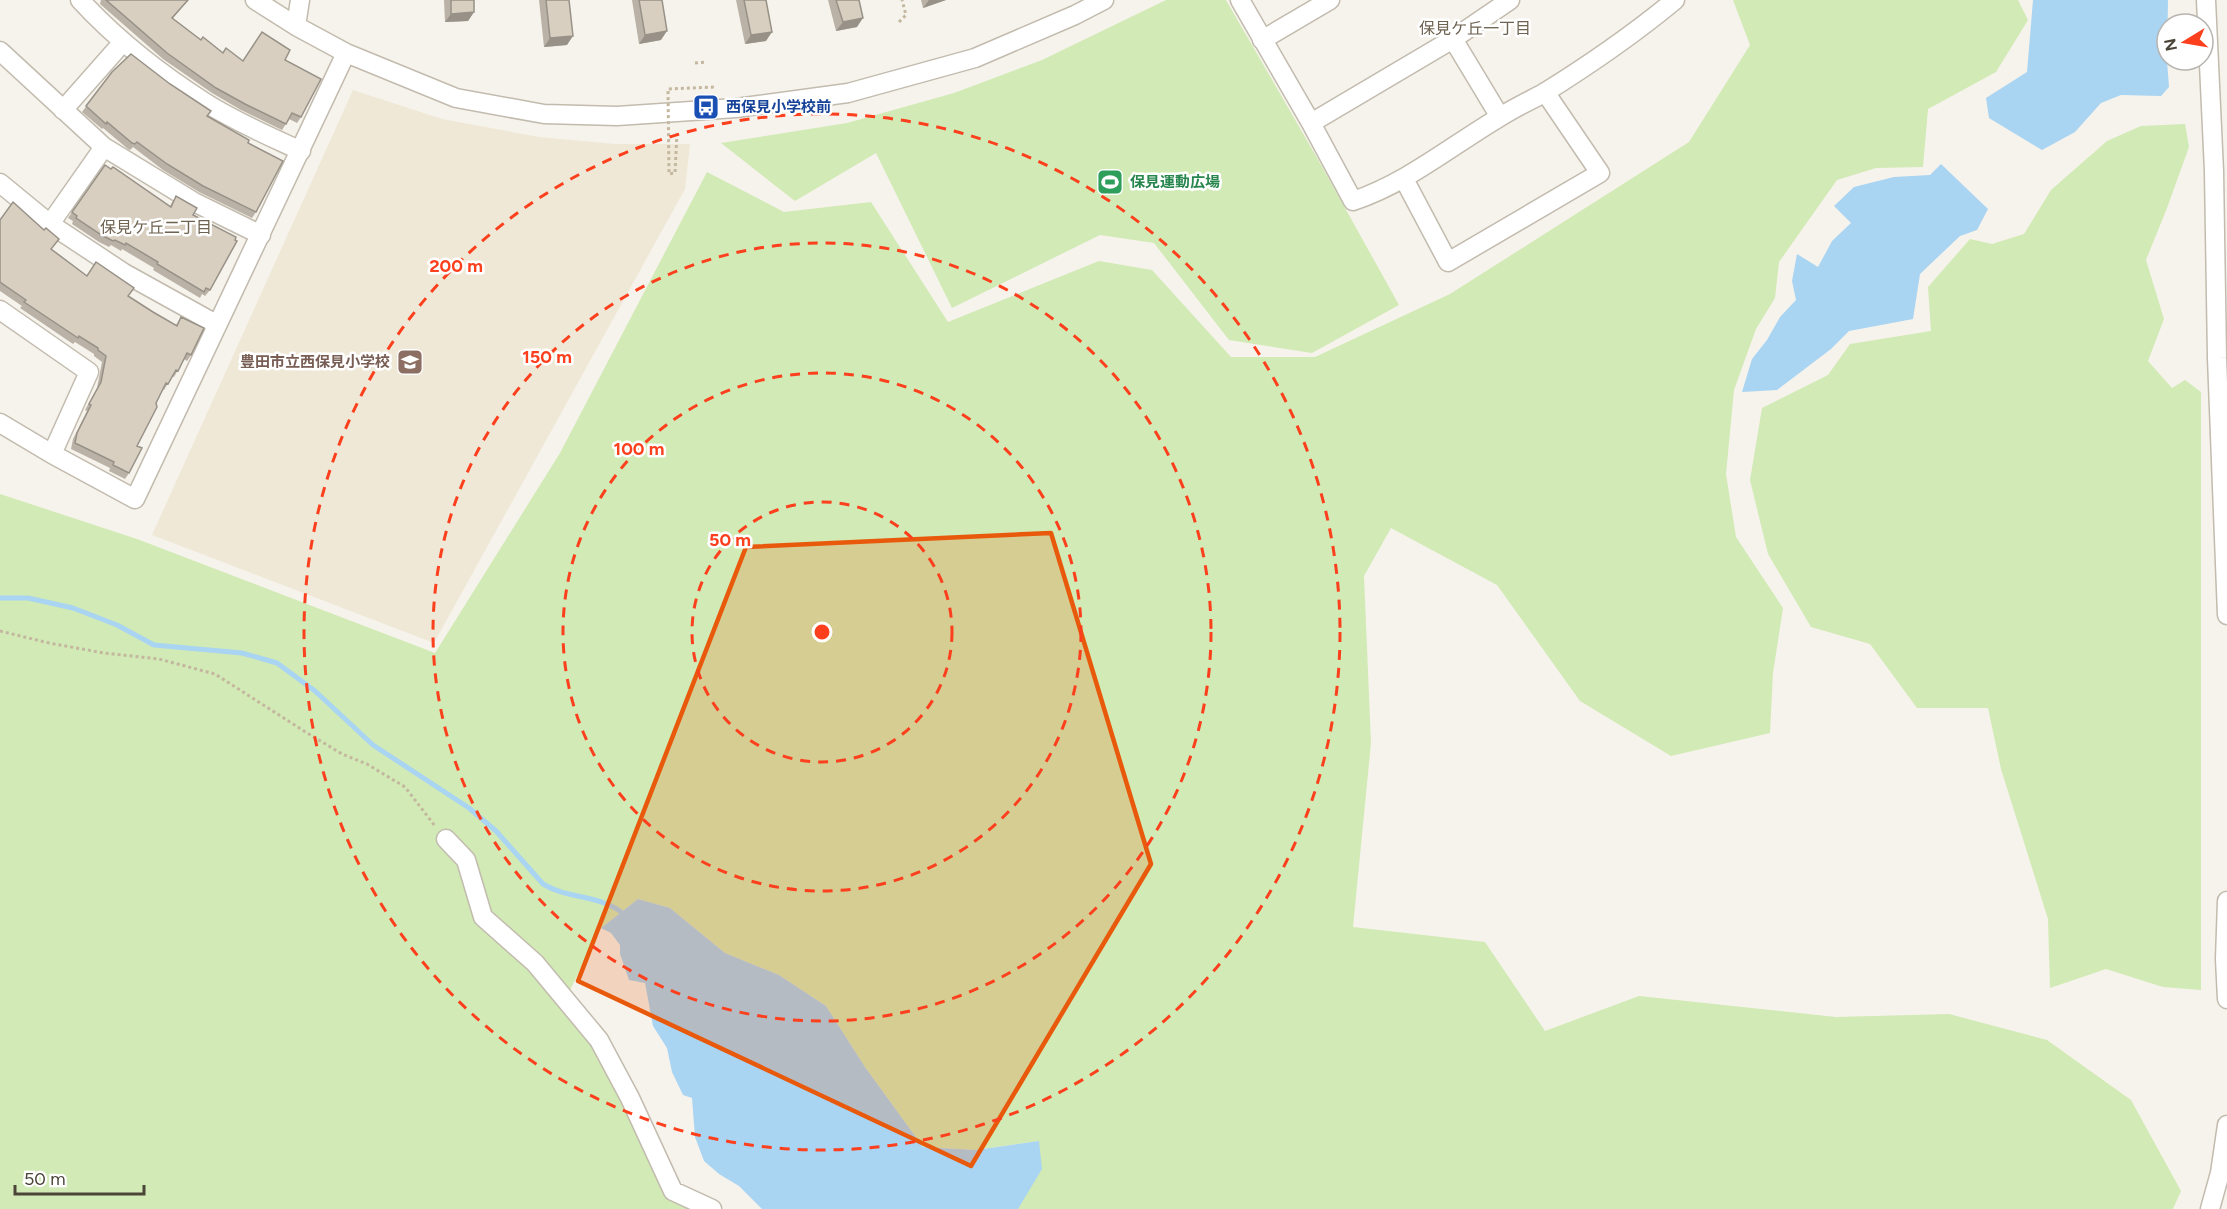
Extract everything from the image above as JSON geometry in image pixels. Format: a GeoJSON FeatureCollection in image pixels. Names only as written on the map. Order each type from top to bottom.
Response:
{"type":"FeatureCollection","features":[{"type":"Feature","properties":{"kind":"street"},"geometry":{"type":"LineString","coordinates":[[255,0],[296,26],[346,53],[456,98],[544,114],[617,116],[736,108],[848,93],[975,58],[1104,0]]}},
{"type":"Feature","properties":{"kind":"street"},"geometry":{"type":"LineString","coordinates":[[296,26],[300,0]]}},
{"type":"Feature","properties":{"kind":"street"},"geometry":{"type":"LineString","coordinates":[[1240,0],[1353,201],[1380,192],[1404,179],[1500,117],[1545,92],[1648,22],[1675,0]]}},
{"type":"Feature","properties":{"kind":"street"},"geometry":{"type":"LineString","coordinates":[[1262,40],[1330,0]]}},
{"type":"Feature","properties":{"kind":"street"},"geometry":{"type":"LineString","coordinates":[[1311,123],[1453,39],[1510,0]]}},
{"type":"Feature","properties":{"kind":"street"},"geometry":{"type":"LineString","coordinates":[[2206,0],[2219,110],[2217,358],[2227,615]]}},
{"type":"Feature","properties":{"kind":"street"},"geometry":{"type":"LineString","coordinates":[[82,1],[123,42],[205,102],[242,123],[301,151]]}},
{"type":"Feature","properties":{"kind":"street"},"geometry":{"type":"LineString","coordinates":[[1453,39],[1500,117]]}},
{"type":"Feature","properties":{"kind":"street"},"geometry":{"type":"LineString","coordinates":[[63,110],[123,42]]}},
{"type":"Feature","properties":{"kind":"street"},"geometry":{"type":"LineString","coordinates":[[0,51],[104,147],[194,202],[261,235]]}},
{"type":"Feature","properties":{"kind":"street"},"geometry":{"type":"LineString","coordinates":[[0,423],[135,499],[346,53]]}},
{"type":"Feature","properties":{"kind":"street"},"geometry":{"type":"LineString","coordinates":[[1404,179],[1448,262],[1600,173],[1545,92]]}},
{"type":"Feature","properties":{"kind":"street"},"geometry":{"type":"LineString","coordinates":[[50,224],[104,147]]}},
{"type":"Feature","properties":{"kind":"street"},"geometry":{"type":"LineString","coordinates":[[0,183],[50,224],[124,273],[216,324]]}},
{"type":"Feature","properties":{"kind":"street"},"geometry":{"type":"LineString","coordinates":[[0,310],[89,372],[52,454]]}},
{"type":"Feature","properties":{"kind":"street"},"geometry":{"type":"LineString","coordinates":[[446,839],[466,860],[483,917],[535,963],[599,1041],[630,1098],[673,1191],[712,1209]]}},
{"type":"Feature","properties":{"kind":"street"},"geometry":{"type":"LineString","coordinates":[[2227,901],[2225,960],[2227,999]]}},
{"type":"Feature","properties":{"kind":"street"},"geometry":{"type":"LineString","coordinates":[[2210,1209],[2220,1173],[2227,1125]]}},
{"type":"Feature","properties":{"kind":"path"},"geometry":{"type":"LineString","coordinates":[[899,22],[906,15],[902,0]]}},
{"type":"Feature","properties":{"kind":"path"},"geometry":{"type":"LineString","coordinates":[[695,63],[706,62]]}},
{"type":"Feature","properties":{"kind":"path"},"geometry":{"type":"LineString","coordinates":[[677,133],[675,173],[669,174],[668,89],[715,87]]}},
{"type":"Feature","properties":{"kind":"path"},"geometry":{"type":"LineString","coordinates":[[0,631],[104,653],[159,659],[215,674],[304,731],[405,787],[446,839]]}},
{"type":"Feature","properties":{"kind":"highlighted area"},"geometry":{"type":"Polygon","coordinates":[[[1051,533],[1151,864],[971,1166],[578,981],[746,547],[1051,533]]]}},
{"type":"Feature","properties":{"kind":"shaded area","name":"豊田市立西保見小学校"},"geometry":{"type":"Polygon","coordinates":[[[353,90],[442,119],[539,137],[615,144],[690,144],[685,189],[434,643],[152,535],[353,90]]]}},
{"type":"Feature","properties":{"kind":"green space","name":"保見運動広場"},"geometry":{"type":"Polygon","coordinates":[[[1166,0],[1226,0],[1399,305],[1312,353],[1229,340],[1154,243],[1100,235],[952,308],[876,153],[795,201],[721,143],[847,123],[954,93],[1042,60],[1166,0]]]}},
{"type":"Feature","properties":{"kind":"green space"},"geometry":{"type":"Polygon","coordinates":[[[1733,0],[2018,0],[2028,20],[1996,72],[1928,109],[1923,167],[1876,168],[1837,180],[1779,262],[1775,298],[1756,329],[1734,390],[1726,474],[1736,537],[1783,608],[1773,673],[1770,733],[1671,756],[1580,701],[1497,585],[1391,528],[1364,576],[1371,743],[1353,927],[1485,942],[1545,1031],[1639,996],[1836,1017],[1949,1014],[2047,1040],[2131,1100],[2181,1191],[2173,1209],[1018,1209],[1025,1196],[1039,1141],[976,1150],[923,1147],[865,1067],[826,1006],[779,975],[725,953],[670,908],[638,899],[601,928],[563,1004],[598,1041],[694,1209],[0,1209],[0,494],[137,539],[435,653],[560,453],[707,172],[784,212],[871,202],[948,322],[1099,261],[1152,270],[1231,357],[1315,357],[1450,294],[1689,142],[1750,45],[1733,0]]]}},
{"type":"Feature","properties":{"kind":"green space"},"geometry":{"type":"Polygon","coordinates":[[[2185,124],[2189,147],[2146,260],[2164,319],[2148,361],[2172,388],[2185,380],[2201,392],[2201,990],[2163,987],[2106,969],[2050,988],[2048,919],[2001,769],[1988,708],[1917,708],[1870,644],[1811,627],[1768,554],[1750,480],[1762,408],[1828,375],[1850,344],[1931,331],[1928,287],[1970,239],[1992,244],[2024,234],[2051,190],[2107,141],[2141,126],[2185,124]]]}},
{"type":"Feature","properties":{"kind":"water"},"geometry":{"type":"Polygon","coordinates":[[[2033,0],[2168,0],[2168,12],[2155,12],[2155,72],[2168,72],[2169,87],[2161,96],[2121,95],[2101,103],[2075,132],[2042,150],[1989,118],[1986,98],[2027,72],[2033,0]]]}},
{"type":"Feature","properties":{"kind":"water"},"geometry":{"type":"Polygon","coordinates":[[[1941,164],[1988,209],[1977,230],[1960,236],[1920,274],[1913,319],[1849,331],[1831,349],[1777,390],[1742,392],[1752,359],[1767,340],[1780,317],[1796,300],[1792,281],[1797,254],[1818,267],[1832,241],[1851,223],[1834,206],[1854,187],[1894,177],[1930,175],[1941,164]]]}},
{"type":"Feature","properties":{"kind":"water"},"geometry":{"type":"Polygon","coordinates":[[[638,899],[670,908],[725,953],[779,975],[826,1006],[865,1067],[923,1147],[976,1150],[1039,1141],[1042,1169],[1018,1209],[762,1209],[739,1186],[719,1174],[704,1161],[695,1137],[692,1098],[683,1095],[672,1072],[667,1048],[653,1026],[645,983],[629,980],[620,954],[620,945],[611,933],[601,928],[638,899]]]}},
{"type":"Feature","properties":{"kind":"building"},"geometry":{"type":"Polygon","coordinates":[[[106,0],[188,0],[172,18],[201,40],[203,37],[223,53],[226,48],[243,61],[262,32],[290,50],[285,60],[321,79],[301,117],[292,113],[286,124],[216,88],[167,53],[106,0]]]}},
{"type":"Feature","properties":{"kind":"building"},"geometry":{"type":"Polygon","coordinates":[[[451,0],[474,0],[474,12],[451,14],[451,0]]]}},
{"type":"Feature","properties":{"kind":"building"},"geometry":{"type":"Polygon","coordinates":[[[546,0],[569,0],[573,36],[550,38],[546,0]]]}},
{"type":"Feature","properties":{"kind":"building"},"geometry":{"type":"Polygon","coordinates":[[[639,0],[662,0],[667,31],[645,35],[639,0]]]}},
{"type":"Feature","properties":{"kind":"building"},"geometry":{"type":"Polygon","coordinates":[[[744,0],[766,0],[772,32],[751,35],[744,0]]]}},
{"type":"Feature","properties":{"kind":"building"},"geometry":{"type":"Polygon","coordinates":[[[836,0],[859,0],[863,18],[843,22],[836,0]]]}},
{"type":"Feature","properties":{"kind":"building"},"geometry":{"type":"Polygon","coordinates":[[[131,54],[170,84],[211,111],[207,116],[249,140],[248,143],[283,161],[256,212],[203,186],[137,142],[132,143],[86,106],[112,72],[131,54]]]}},
{"type":"Feature","properties":{"kind":"building"},"geometry":{"type":"Polygon","coordinates":[[[105,165],[111,169],[113,167],[171,207],[176,196],[197,208],[193,215],[236,237],[237,241],[210,290],[206,288],[204,292],[126,243],[125,245],[103,236],[76,218],[77,216],[72,212],[105,165]]]}},
{"type":"Feature","properties":{"kind":"building"},"geometry":{"type":"Polygon","coordinates":[[[13,202],[44,230],[46,228],[59,239],[51,249],[87,276],[96,262],[134,288],[128,296],[153,312],[177,326],[181,317],[204,328],[191,355],[187,353],[178,371],[176,370],[168,384],[166,383],[156,403],[157,407],[137,446],[142,448],[129,473],[113,465],[114,462],[75,443],[77,433],[91,405],[89,404],[101,382],[106,356],[98,348],[79,336],[78,338],[24,302],[26,300],[0,282],[0,220],[13,202]]]}},
{"type":"Feature","properties":{"kind":"waterway"},"geometry":{"type":"LineString","coordinates":[[0,598],[28,598],[73,608],[117,625],[154,645],[242,653],[277,663],[315,691],[373,745],[469,808],[496,831],[543,884],[564,893],[608,904],[627,917]]}},
{"type":"Feature","properties":{"kind":"place","name":"西保見小学校前"},"geometry":{"type":"Point","coordinates":[706,107]}},
{"type":"Feature","properties":{"kind":"place","name":"保見運動広場"},"geometry":{"type":"Point","coordinates":[1110,182]}},
{"type":"Feature","properties":{"kind":"place","name":"豊田市立西保見小学校"},"geometry":{"type":"Point","coordinates":[410,362]}},
{"type":"Feature","properties":{"kind":"district","name":"保見ケ丘一丁目"},"geometry":{"type":"Point","coordinates":[1475,28]}},
{"type":"Feature","properties":{"kind":"district","name":"保見ケ丘二丁目"},"geometry":{"type":"Point","coordinates":[156,227]}}]}
